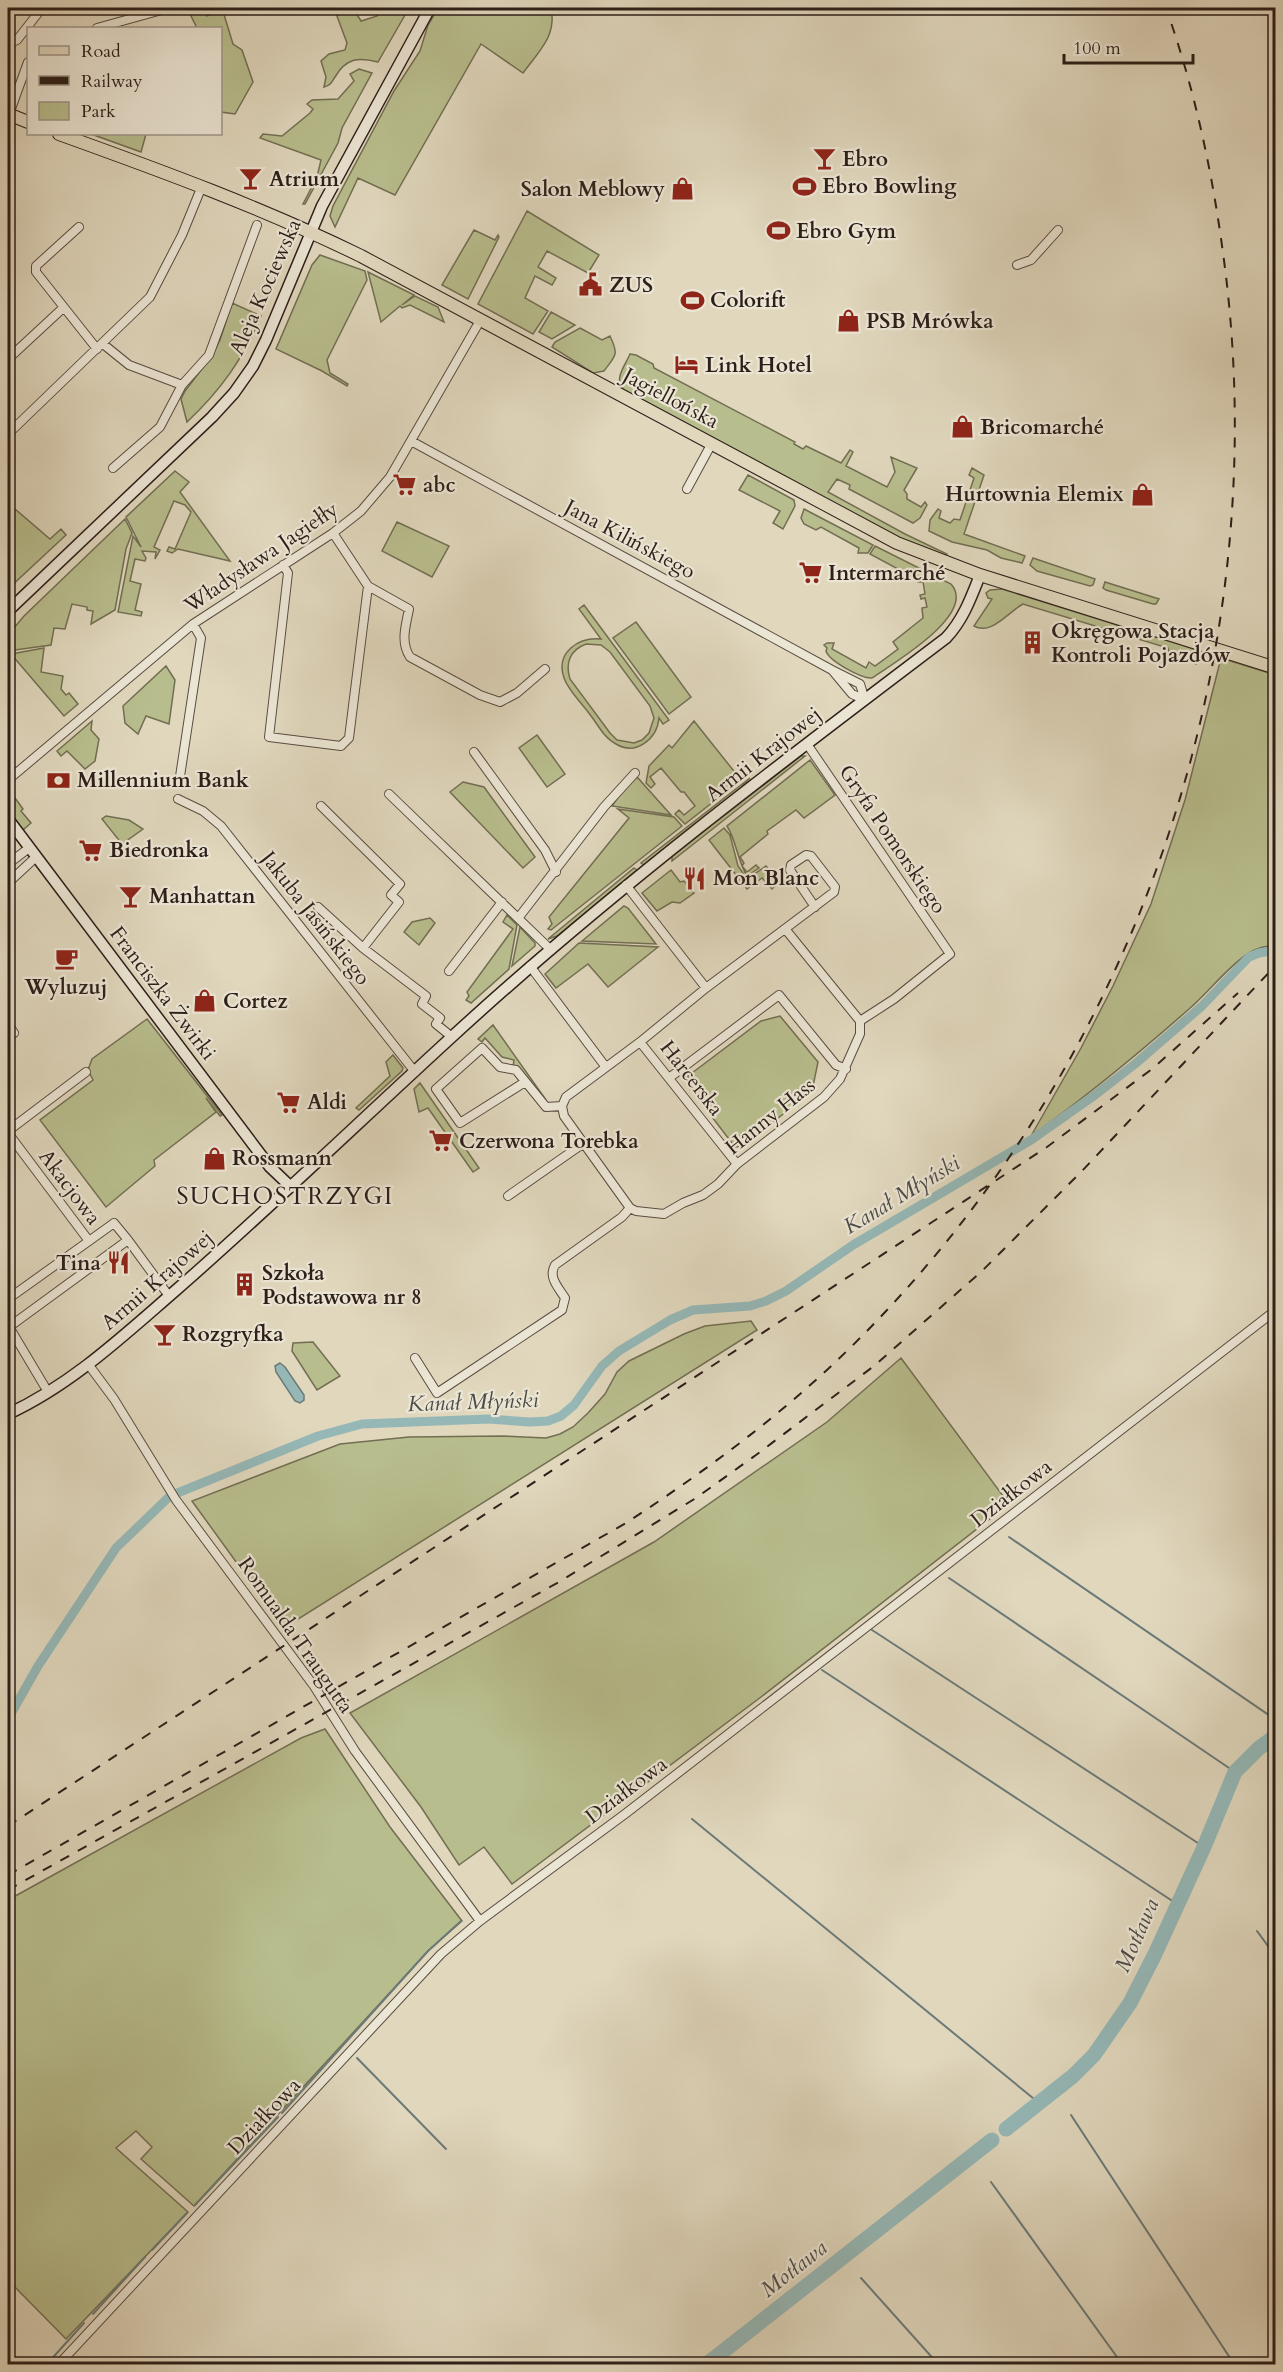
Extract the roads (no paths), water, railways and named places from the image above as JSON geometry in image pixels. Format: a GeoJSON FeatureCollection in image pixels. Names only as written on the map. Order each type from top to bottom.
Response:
{"type":"FeatureCollection","features":[{"type":"Feature","properties":{"kind":"main road"},"geometry":{"type":"LineString","coordinates":[[8,115],[27,122]]}},
{"type":"Feature","properties":{"kind":"main road","name":"Jagiellońska"},"geometry":{"type":"LineString","coordinates":[[62,135],[202,186],[310,231],[480,319],[897,543],[981,575],[1275,668]]}},
{"type":"Feature","properties":{"kind":"street"},"geometry":{"type":"LineString","coordinates":[[8,44],[16,40],[42,8]]}},
{"type":"Feature","properties":{"kind":"street"},"geometry":{"type":"LineString","coordinates":[[101,27],[169,8]]}},
{"type":"Feature","properties":{"kind":"street","name":"Aleja Kociewska"},"geometry":{"type":"LineString","coordinates":[[8,611],[204,426],[234,393],[253,366],[266,340],[310,231],[427,9]]}},
{"type":"Feature","properties":{"kind":"street"},"geometry":{"type":"LineString","coordinates":[[8,115],[27,65]]}},
{"type":"Feature","properties":{"kind":"street"},"geometry":{"type":"LineString","coordinates":[[8,434],[150,297],[182,235],[202,186]]}},
{"type":"Feature","properties":{"kind":"street"},"geometry":{"type":"LineString","coordinates":[[113,468],[160,428],[182,385],[212,350],[257,225]]}},
{"type":"Feature","properties":{"kind":"street"},"geometry":{"type":"LineString","coordinates":[[79,226],[36,266],[36,272],[63,308],[100,346],[129,365],[182,385]]}},
{"type":"Feature","properties":{"kind":"street"},"geometry":{"type":"LineString","coordinates":[[1017,266],[1030,260],[1058,230]]}},
{"type":"Feature","properties":{"kind":"street"},"geometry":{"type":"LineString","coordinates":[[8,359],[63,308]]}},
{"type":"Feature","properties":{"kind":"street","name":"Władysława Jagiełły"},"geometry":{"type":"LineString","coordinates":[[8,780],[193,624],[333,533],[361,511],[390,477],[480,319]]}},
{"type":"Feature","properties":{"kind":"street","name":"Jana Kilińskiego"},"geometry":{"type":"LineString","coordinates":[[411,441],[832,670],[852,694],[865,700]]}},
{"type":"Feature","properties":{"kind":"street"},"geometry":{"type":"LineString","coordinates":[[687,489],[712,443]]}},
{"type":"Feature","properties":{"kind":"street"},"geometry":{"type":"LineString","coordinates":[[333,533],[368,586],[409,609],[404,634],[405,649],[410,657],[480,696],[500,702],[517,693],[545,669]]}},
{"type":"Feature","properties":{"kind":"street"},"geometry":{"type":"LineString","coordinates":[[284,565],[288,573],[269,737],[341,746],[349,738],[368,586]]}},
{"type":"Feature","properties":{"kind":"street","name":"Armii Krajowej"},"geometry":{"type":"LineString","coordinates":[[8,1414],[48,1392],[88,1364],[169,1296],[530,966],[626,885],[946,638],[956,628],[981,575]]}},
{"type":"Feature","properties":{"kind":"street"},"geometry":{"type":"LineString","coordinates":[[179,783],[201,638],[193,624]]}},
{"type":"Feature","properties":{"kind":"street","name":"Gryfa Pomorskiego"},"geometry":{"type":"LineString","coordinates":[[807,744],[950,954],[894,999],[860,1021]]}},
{"type":"Feature","properties":{"kind":"street"},"geometry":{"type":"LineString","coordinates":[[474,752],[545,850],[556,872]]}},
{"type":"Feature","properties":{"kind":"street"},"geometry":{"type":"LineString","coordinates":[[519,917],[604,807],[635,773]]}},
{"type":"Feature","properties":{"kind":"street"},"geometry":{"type":"LineString","coordinates":[[389,794],[550,949]]}},
{"type":"Feature","properties":{"kind":"street","name":"Jakuba Jasińskiego"},"geometry":{"type":"LineString","coordinates":[[178,799],[203,811],[221,826],[415,1072]]}},
{"type":"Feature","properties":{"kind":"street"},"geometry":{"type":"LineString","coordinates":[[321,806],[400,884],[391,895],[399,902],[363,948]]}},
{"type":"Feature","properties":{"kind":"street","name":"Franciszka Żwirki"},"geometry":{"type":"LineString","coordinates":[[8,819],[263,1158],[291,1186]]}},
{"type":"Feature","properties":{"kind":"street"},"geometry":{"type":"LineString","coordinates":[[8,864],[29,848]]}},
{"type":"Feature","properties":{"kind":"street"},"geometry":{"type":"LineString","coordinates":[[415,1358],[437,1393],[562,1310],[565,1298],[552,1278],[555,1265],[622,1217],[630,1208],[564,1116],[562,1106],[566,1097],[706,988],[786,930],[834,892],[835,886],[811,856],[806,855],[791,865],[790,870],[815,907]]}},
{"type":"Feature","properties":{"kind":"street"},"geometry":{"type":"LineString","coordinates":[[8,883],[36,857]]}},
{"type":"Feature","properties":{"kind":"street"},"geometry":{"type":"LineString","coordinates":[[626,885],[706,988]]}},
{"type":"Feature","properties":{"kind":"street"},"geometry":{"type":"LineString","coordinates":[[449,971],[502,902]]}},
{"type":"Feature","properties":{"kind":"street"},"geometry":{"type":"LineString","coordinates":[[318,907],[363,948],[426,996],[422,1004],[440,1018],[436,1024],[452,1037]]}},
{"type":"Feature","properties":{"kind":"street"},"geometry":{"type":"LineString","coordinates":[[786,930],[860,1021]]}},
{"type":"Feature","properties":{"kind":"street"},"geometry":{"type":"LineString","coordinates":[[530,966],[605,1066]]}},
{"type":"Feature","properties":{"kind":"street"},"geometry":{"type":"LineString","coordinates":[[669,1078],[779,995],[836,1065],[846,1069]]}},
{"type":"Feature","properties":{"kind":"street","name":"Hanny Hass"},"geometry":{"type":"LineString","coordinates":[[630,1208],[656,1215],[666,1213],[705,1194],[737,1164],[824,1097],[846,1069],[860,1034],[860,1021]]}},
{"type":"Feature","properties":{"kind":"street"},"geometry":{"type":"LineString","coordinates":[[8,1024],[14,1033]]}},
{"type":"Feature","properties":{"kind":"street","name":"Harcerska"},"geometry":{"type":"LineString","coordinates":[[640,1041],[737,1164]]}},
{"type":"Feature","properties":{"kind":"street"},"geometry":{"type":"LineString","coordinates":[[525,1082],[460,1123],[436,1089],[482,1048],[500,1067],[516,1070],[546,1107],[562,1106]]}},
{"type":"Feature","properties":{"kind":"street","name":"Akacjowa"},"geometry":{"type":"LineString","coordinates":[[8,1299],[89,1241],[8,1132],[86,1071]]}},
{"type":"Feature","properties":{"kind":"street"},"geometry":{"type":"LineString","coordinates":[[508,1196],[584,1143]]}},
{"type":"Feature","properties":{"kind":"street"},"geometry":{"type":"LineString","coordinates":[[89,1241],[114,1223],[169,1296]]}},
{"type":"Feature","properties":{"kind":"street"},"geometry":{"type":"LineString","coordinates":[[48,1392],[8,1326],[128,1240]]}},
{"type":"Feature","properties":{"kind":"street","name":"Działkowa"},"geometry":{"type":"LineString","coordinates":[[59,2364],[441,1954],[480,1921],[625,1814],[1275,1310]]}},
{"type":"Feature","properties":{"kind":"street","name":"Romualda Traugutta"},"geometry":{"type":"LineString","coordinates":[[88,1364],[114,1399],[176,1500],[314,1686],[355,1751],[480,1921]]}},
{"type":"Feature","properties":{"kind":"water"},"geometry":{"type":"Polygon","coordinates":[[[280,1363],[304,1395],[304,1400],[300,1403],[295,1401],[276,1372],[275,1366],[280,1363]]]}},
{"type":"Feature","properties":{"kind":"waterway","name":"Kanał Młyński"},"geometry":{"type":"LineString","coordinates":[[8,1719],[38,1666],[116,1548],[170,1496],[318,1436],[362,1424],[488,1419],[530,1422],[548,1421],[561,1416],[574,1405],[602,1366],[619,1351],[670,1320],[693,1310],[750,1306],[766,1301],[786,1291],[853,1245],[1031,1140],[1135,1064],[1202,1006],[1249,957],[1276,950]]}},
{"type":"Feature","properties":{"kind":"waterway"},"geometry":{"type":"LineString","coordinates":[[1009,1537],[1276,1720]]}},
{"type":"Feature","properties":{"kind":"waterway"},"geometry":{"type":"LineString","coordinates":[[949,1578],[1235,1772]]}},
{"type":"Feature","properties":{"kind":"waterway"},"geometry":{"type":"LineString","coordinates":[[872,1630],[1204,1847]]}},
{"type":"Feature","properties":{"kind":"waterway"},"geometry":{"type":"LineString","coordinates":[[822,1670],[1177,1904]]}},
{"type":"Feature","properties":{"kind":"waterway","name":"Motława"},"geometry":{"type":"LineString","coordinates":[[1006,2129],[1073,2076],[1094,2055],[1130,2003],[1204,1847],[1235,1772],[1259,1748],[1276,1736]]}},
{"type":"Feature","properties":{"kind":"waterway"},"geometry":{"type":"LineString","coordinates":[[692,1819],[1039,2103]]}},
{"type":"Feature","properties":{"kind":"waterway"},"geometry":{"type":"LineString","coordinates":[[282,2113],[428,1951],[461,1921]]}},
{"type":"Feature","properties":{"kind":"waterway"},"geometry":{"type":"LineString","coordinates":[[1257,1931],[1276,1957]]}},
{"type":"Feature","properties":{"kind":"waterway"},"geometry":{"type":"LineString","coordinates":[[357,2058],[446,2149]]}},
{"type":"Feature","properties":{"kind":"waterway"},"geometry":{"type":"LineString","coordinates":[[1071,2115],[1234,2364]]}},
{"type":"Feature","properties":{"kind":"waterway"},"geometry":{"type":"LineString","coordinates":[[195,2205],[278,2117]]}},
{"type":"Feature","properties":{"kind":"waterway","name":"Motława"},"geometry":{"type":"LineString","coordinates":[[707,2364],[992,2140]]}},
{"type":"Feature","properties":{"kind":"waterway"},"geometry":{"type":"LineString","coordinates":[[991,2182],[1122,2364]]}},
{"type":"Feature","properties":{"kind":"waterway"},"geometry":{"type":"LineString","coordinates":[[152,2250],[187,2213]]}},
{"type":"Feature","properties":{"kind":"waterway"},"geometry":{"type":"LineString","coordinates":[[93,2314],[145,2257]]}},
{"type":"Feature","properties":{"kind":"waterway"},"geometry":{"type":"LineString","coordinates":[[861,2278],[938,2364]]}},
{"type":"Feature","properties":{"kind":"waterway"},"geometry":{"type":"LineString","coordinates":[[47,2364],[84,2323]]}},
{"type":"Feature","properties":{"kind":"railway"},"geometry":{"type":"LineString","coordinates":[[8,1875],[626,1523],[715,1462],[772,1418],[852,1346],[953,1234],[1039,1112],[1110,981],[1166,843],[1205,699],[1229,552],[1235,403],[1223,253],[1201,129],[1166,8]]}},
{"type":"Feature","properties":{"kind":"railway"},"geometry":{"type":"LineString","coordinates":[[8,1890],[559,1582],[696,1498],[756,1455],[874,1366],[982,1271],[1082,1171],[1276,965]]}},
{"type":"Feature","properties":{"kind":"railway"},"geometry":{"type":"LineString","coordinates":[[8,1826],[1047,1147],[1152,1069],[1238,993]]}},
{"type":"Feature","properties":{"kind":"place","name":"Ebro"},"geometry":{"type":"Point","coordinates":[824,159]}},
{"type":"Feature","properties":{"kind":"place","name":"Atrium"},"geometry":{"type":"Point","coordinates":[251,179]}},
{"type":"Feature","properties":{"kind":"place","name":"Ebro Bowling"},"geometry":{"type":"Point","coordinates":[804,186]}},
{"type":"Feature","properties":{"kind":"place","name":"Salon Meblowy"},"geometry":{"type":"Point","coordinates":[683,189]}},
{"type":"Feature","properties":{"kind":"place","name":"Ebro Gym"},"geometry":{"type":"Point","coordinates":[778,231]}},
{"type":"Feature","properties":{"kind":"place","name":"ZUS"},"geometry":{"type":"Point","coordinates":[591,285]}},
{"type":"Feature","properties":{"kind":"place","name":"Colorift"},"geometry":{"type":"Point","coordinates":[692,300]}},
{"type":"Feature","properties":{"kind":"place","name":"PSB Mrówka"},"geometry":{"type":"Point","coordinates":[848,321]}},
{"type":"Feature","properties":{"kind":"place","name":"Link Hotel"},"geometry":{"type":"Point","coordinates":[687,365]}},
{"type":"Feature","properties":{"kind":"place","name":"Bricomarché"},"geometry":{"type":"Point","coordinates":[962,427]}},
{"type":"Feature","properties":{"kind":"place","name":"abc"},"geometry":{"type":"Point","coordinates":[405,485]}},
{"type":"Feature","properties":{"kind":"place","name":"Hurtownia Elemix"},"geometry":{"type":"Point","coordinates":[1142,494]}},
{"type":"Feature","properties":{"kind":"place","name":"Intermarché"},"geometry":{"type":"Point","coordinates":[810,573]}},
{"type":"Feature","properties":{"kind":"place","name":"Okręgowa Stacja Kontroli Pojazdów"},"geometry":{"type":"Point","coordinates":[1033,643]}},
{"type":"Feature","properties":{"kind":"place","name":"Millennium Bank"},"geometry":{"type":"Point","coordinates":[59,780]}},
{"type":"Feature","properties":{"kind":"place","name":"Biedronka"},"geometry":{"type":"Point","coordinates":[91,850]}},
{"type":"Feature","properties":{"kind":"place","name":"Mon Blanc"},"geometry":{"type":"Point","coordinates":[695,878]}},
{"type":"Feature","properties":{"kind":"place","name":"Manhattan"},"geometry":{"type":"Point","coordinates":[131,896]}},
{"type":"Feature","properties":{"kind":"place","name":"Wyluzuj"},"geometry":{"type":"Point","coordinates":[66,959]}},
{"type":"Feature","properties":{"kind":"place","name":"Cortez"},"geometry":{"type":"Point","coordinates":[205,1001]}},
{"type":"Feature","properties":{"kind":"place","name":"Aldi"},"geometry":{"type":"Point","coordinates":[289,1102]}},
{"type":"Feature","properties":{"kind":"place","name":"Czerwona Torebka"},"geometry":{"type":"Point","coordinates":[441,1141]}},
{"type":"Feature","properties":{"kind":"place","name":"Rossmann"},"geometry":{"type":"Point","coordinates":[214,1158]}},
{"type":"Feature","properties":{"kind":"place","name":"Tina"},"geometry":{"type":"Point","coordinates":[119,1263]}},
{"type":"Feature","properties":{"kind":"place","name":"Szkoła Podstawowa nr 8"},"geometry":{"type":"Point","coordinates":[244,1285]}},
{"type":"Feature","properties":{"kind":"place","name":"Rozgryfka"},"geometry":{"type":"Point","coordinates":[164,1334]}},
{"type":"Feature","properties":{"kind":"district","name":"SUCHOSTRZYGI"},"geometry":{"type":"Point","coordinates":[285,1196]}}]}
